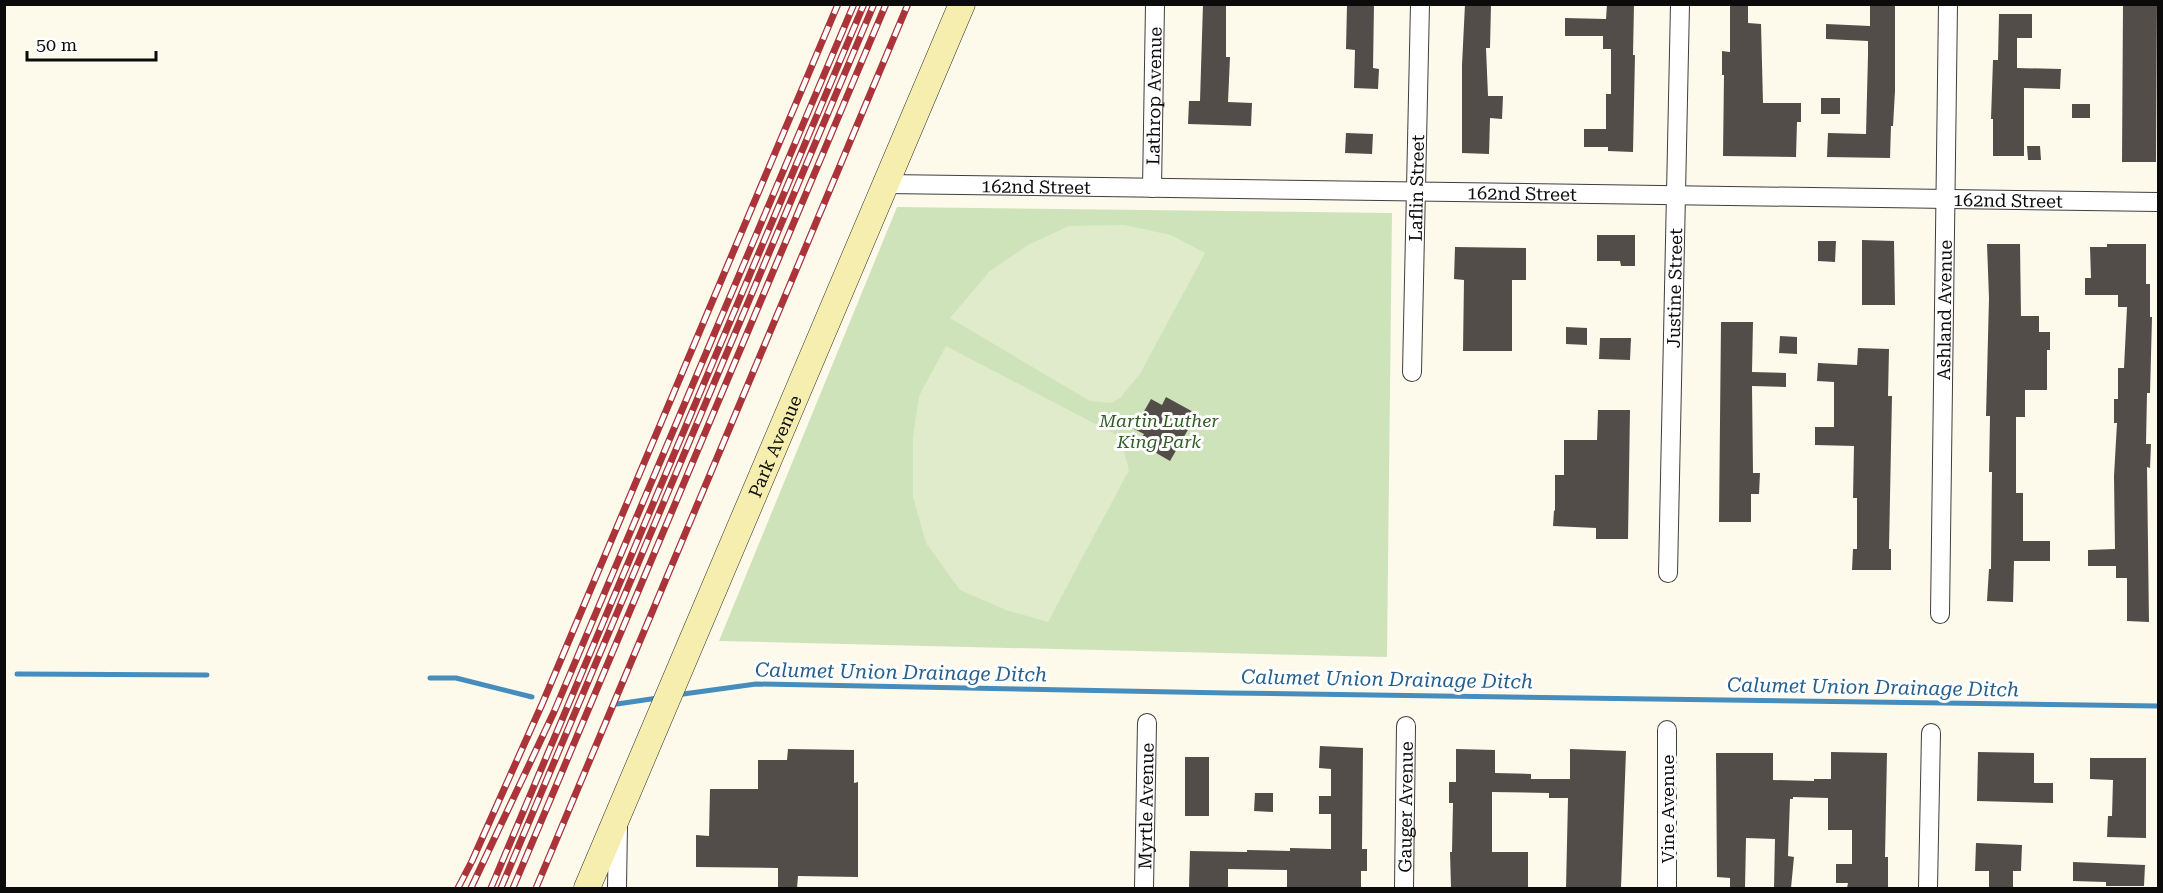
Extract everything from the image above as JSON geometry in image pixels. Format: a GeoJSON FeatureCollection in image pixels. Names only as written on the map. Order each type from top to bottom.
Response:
{"type":"FeatureCollection","features":[{"type":"Feature","properties":{"kind":"street","name":"Park Avenue"},"geometry":{"type":"LineString","coordinates":[[588,888],[962,4]]}},
{"type":"Feature","properties":{"kind":"street","name":"Lathrop Avenue"},"geometry":{"type":"LineString","coordinates":[[1152,188],[1155,4]]}},
{"type":"Feature","properties":{"kind":"street","name":"Laflin Street"},"geometry":{"type":"LineString","coordinates":[[1412,372],[1420,4]]}},
{"type":"Feature","properties":{"kind":"street","name":"Justine Street"},"geometry":{"type":"LineString","coordinates":[[1668,573],[1680,4]]}},
{"type":"Feature","properties":{"kind":"street","name":"Ashland Avenue"},"geometry":{"type":"LineString","coordinates":[[1940,614],[1948,4]]}},
{"type":"Feature","properties":{"kind":"street","name":"162nd Street"},"geometry":{"type":"LineString","coordinates":[[885,184],[2158,202]]}},
{"type":"Feature","properties":{"kind":"street","name":"Myrtle Avenue"},"geometry":{"type":"LineString","coordinates":[[1144,888],[1147,723]]}},
{"type":"Feature","properties":{"kind":"street","name":"Gauger Avenue"},"geometry":{"type":"LineString","coordinates":[[1404,888],[1406,726]]}},
{"type":"Feature","properties":{"kind":"street","name":"Vine Avenue"},"geometry":{"type":"LineString","coordinates":[[1667,730],[1667,888]]}},
{"type":"Feature","properties":{"kind":"street"},"geometry":{"type":"LineString","coordinates":[[1928,888],[1931,733]]}},
{"type":"Feature","properties":{"kind":"street"},"geometry":{"type":"LineString","coordinates":[[617,888],[618,819]]}},
{"type":"Feature","properties":{"kind":"green space","name":"Martin Luther King Park"},"geometry":{"type":"Polygon","coordinates":[[[897,207],[1392,213],[1387,657],[719,641],[897,207]]]}},
{"type":"Feature","properties":{"kind":"green space"},"geometry":{"type":"Polygon","coordinates":[[[1124,225],[1171,235],[1205,253],[1140,374],[1121,397],[1112,403],[1090,401],[950,318],[990,271],[1028,245],[1069,226],[1124,225]]]}},
{"type":"Feature","properties":{"kind":"green space"},"geometry":{"type":"Polygon","coordinates":[[[946,346],[1120,437],[1129,470],[1048,622],[1006,610],[960,590],[926,543],[913,497],[913,437],[919,396],[946,346]]]}},
{"type":"Feature","properties":{"kind":"building"},"geometry":{"type":"Polygon","coordinates":[[[1203,4],[1226,4],[1226,57],[1230,57],[1228,102],[1252,103],[1251,126],[1188,124],[1189,101],[1200,101],[1203,4]]]}},
{"type":"Feature","properties":{"kind":"building"},"geometry":{"type":"Polygon","coordinates":[[[1347,4],[1374,4],[1373,68],[1379,69],[1378,89],[1354,88],[1355,50],[1346,49],[1347,4]]]}},
{"type":"Feature","properties":{"kind":"building"},"geometry":{"type":"Polygon","coordinates":[[[1465,4],[1491,4],[1490,48],[1486,48],[1488,96],[1503,96],[1502,119],[1490,118],[1489,154],[1462,153],[1465,4]]]}},
{"type":"Feature","properties":{"kind":"building"},"geometry":{"type":"Polygon","coordinates":[[[1607,4],[1634,4],[1633,152],[1608,151],[1608,147],[1584,147],[1584,129],[1606,129],[1606,94],[1611,94],[1611,49],[1603,49],[1603,36],[1565,36],[1565,18],[1606,19],[1607,4]]]}},
{"type":"Feature","properties":{"kind":"building"},"geometry":{"type":"Polygon","coordinates":[[[1730,4],[1748,4],[1748,23],[1761,24],[1763,103],[1801,103],[1801,122],[1797,122],[1796,157],[1723,156],[1722,51],[1730,52],[1730,4]]]}},
{"type":"Feature","properties":{"kind":"building"},"geometry":{"type":"Polygon","coordinates":[[[1870,4],[1895,4],[1895,91],[1890,158],[1827,157],[1828,133],[1866,134],[1868,41],[1826,39],[1826,24],[1870,26],[1870,4]]]}},
{"type":"Feature","properties":{"kind":"building"},"geometry":{"type":"Polygon","coordinates":[[[2123,4],[2157,4],[2156,162],[2122,162],[2123,4]]]}},
{"type":"Feature","properties":{"kind":"building"},"geometry":{"type":"Polygon","coordinates":[[[1999,14],[2032,14],[2032,38],[2017,38],[2017,68],[2061,69],[2060,89],[2024,88],[2024,156],[1993,156],[1993,119],[1991,119],[1993,60],[1998,60],[1999,14]]]}},
{"type":"Feature","properties":{"kind":"building"},"geometry":{"type":"Polygon","coordinates":[[[1821,98],[1840,98],[1840,114],[1821,114],[1821,98]]]}},
{"type":"Feature","properties":{"kind":"building"},"geometry":{"type":"Polygon","coordinates":[[[2072,104],[2090,104],[2090,118],[2072,118],[2072,104]]]}},
{"type":"Feature","properties":{"kind":"building"},"geometry":{"type":"Polygon","coordinates":[[[1346,133],[1373,134],[1372,154],[1345,153],[1346,133]]]}},
{"type":"Feature","properties":{"kind":"building"},"geometry":{"type":"Polygon","coordinates":[[[2027,146],[2040,146],[2041,160],[2028,160],[2027,146]]]}},
{"type":"Feature","properties":{"kind":"building"},"geometry":{"type":"Polygon","coordinates":[[[1597,235],[1635,235],[1635,266],[1621,266],[1620,261],[1597,261],[1597,235]]]}},
{"type":"Feature","properties":{"kind":"building"},"geometry":{"type":"Polygon","coordinates":[[[1862,240],[1894,241],[1895,305],[1862,305],[1862,240]]]}},
{"type":"Feature","properties":{"kind":"building"},"geometry":{"type":"Polygon","coordinates":[[[1818,241],[1836,241],[1835,262],[1818,261],[1818,241]]]}},
{"type":"Feature","properties":{"kind":"building"},"geometry":{"type":"Polygon","coordinates":[[[1987,244],[2020,244],[2021,316],[2039,316],[2039,332],[2050,332],[2050,350],[2047,350],[2047,390],[2025,390],[2025,417],[2016,417],[2016,493],[2023,493],[2023,541],[2050,541],[2050,561],[2014,561],[2013,602],[1987,601],[1989,569],[1991,569],[1992,472],[1989,472],[1990,416],[1986,416],[1989,298],[1987,244]]]}},
{"type":"Feature","properties":{"kind":"building"},"geometry":{"type":"Polygon","coordinates":[[[2107,244],[2146,244],[2146,284],[2150,284],[2150,317],[2152,317],[2146,444],[2151,444],[2150,468],[2147,467],[2149,622],[2127,621],[2127,578],[2116,578],[2116,566],[2088,566],[2088,550],[2115,549],[2114,476],[2117,423],[2114,423],[2114,399],[2118,399],[2118,368],[2124,368],[2127,307],[2118,307],[2118,295],[2085,295],[2085,278],[2091,278],[2090,247],[2107,247],[2107,244]]]}},
{"type":"Feature","properties":{"kind":"building"},"geometry":{"type":"Polygon","coordinates":[[[1455,247],[1526,248],[1526,280],[1512,280],[1512,351],[1463,351],[1464,280],[1454,279],[1455,247]]]}},
{"type":"Feature","properties":{"kind":"building"},"geometry":{"type":"Polygon","coordinates":[[[1721,322],[1753,322],[1752,372],[1786,373],[1786,387],[1752,386],[1753,473],[1760,473],[1759,494],[1751,494],[1751,522],[1719,522],[1721,322]]]}},
{"type":"Feature","properties":{"kind":"building"},"geometry":{"type":"Polygon","coordinates":[[[1566,327],[1587,328],[1587,345],[1566,344],[1566,327]]]}},
{"type":"Feature","properties":{"kind":"building"},"geometry":{"type":"Polygon","coordinates":[[[1780,336],[1797,337],[1797,354],[1779,353],[1780,336]]]}},
{"type":"Feature","properties":{"kind":"building"},"geometry":{"type":"Polygon","coordinates":[[[1600,338],[1631,338],[1630,360],[1599,359],[1600,338]]]}},
{"type":"Feature","properties":{"kind":"building"},"geometry":{"type":"Polygon","coordinates":[[[1858,348],[1889,349],[1888,396],[1892,396],[1889,549],[1891,549],[1891,570],[1852,570],[1853,549],[1857,549],[1857,498],[1853,498],[1854,446],[1815,445],[1815,427],[1834,427],[1834,382],[1817,381],[1818,363],[1857,365],[1858,348]]]}},
{"type":"Feature","properties":{"kind":"building"},"geometry":{"type":"Polygon","coordinates":[[[1166,397],[1197,414],[1170,461],[1139,443],[1144,434],[1134,429],[1151,399],[1162,405],[1166,397]]]}},
{"type":"Feature","properties":{"kind":"building"},"geometry":{"type":"Polygon","coordinates":[[[1598,410],[1630,410],[1628,539],[1596,539],[1596,528],[1553,526],[1555,475],[1564,475],[1564,440],[1597,440],[1598,410]]]}},
{"type":"Feature","properties":{"kind":"building"},"geometry":{"type":"Polygon","coordinates":[[[1320,746],[1363,748],[1362,849],[1367,849],[1367,871],[1361,871],[1361,888],[1287,888],[1287,870],[1228,869],[1228,888],[1189,888],[1190,851],[1247,852],[1247,850],[1290,851],[1290,848],[1331,849],[1331,814],[1319,814],[1319,796],[1331,796],[1331,769],[1319,768],[1320,746]]]}},
{"type":"Feature","properties":{"kind":"building"},"geometry":{"type":"Polygon","coordinates":[[[788,749],[854,750],[854,783],[858,782],[858,877],[798,876],[797,888],[778,888],[778,868],[696,867],[696,835],[709,836],[710,789],[758,789],[758,760],[787,760],[788,749]]]}},
{"type":"Feature","properties":{"kind":"building"},"geometry":{"type":"Polygon","coordinates":[[[1456,749],[1495,750],[1495,773],[1531,774],[1531,779],[1570,779],[1570,749],[1626,751],[1621,888],[1566,888],[1568,798],[1549,798],[1549,793],[1492,792],[1492,852],[1528,852],[1528,888],[1451,888],[1450,852],[1452,852],[1453,803],[1449,803],[1449,782],[1456,782],[1456,749]]]}},
{"type":"Feature","properties":{"kind":"building"},"geometry":{"type":"Polygon","coordinates":[[[1831,752],[1887,753],[1885,857],[1888,857],[1888,888],[1847,888],[1848,883],[1836,883],[1836,864],[1852,864],[1852,830],[1828,830],[1828,798],[1793,797],[1790,799],[1788,856],[1794,857],[1791,888],[1774,888],[1775,839],[1746,838],[1745,888],[1730,888],[1730,878],[1717,877],[1716,753],[1773,753],[1773,780],[1814,781],[1814,779],[1831,779],[1831,752]]]}},
{"type":"Feature","properties":{"kind":"building"},"geometry":{"type":"Polygon","coordinates":[[[1978,752],[2034,753],[2034,783],[2053,783],[2053,803],[1977,801],[1978,752]]]}},
{"type":"Feature","properties":{"kind":"building"},"geometry":{"type":"Polygon","coordinates":[[[1185,757],[1209,757],[1209,816],[1185,816],[1185,757]]]}},
{"type":"Feature","properties":{"kind":"building"},"geometry":{"type":"Polygon","coordinates":[[[2090,758],[2146,758],[2146,838],[2107,837],[2108,816],[2112,816],[2113,780],[2090,779],[2090,758]]]}},
{"type":"Feature","properties":{"kind":"building"},"geometry":{"type":"Polygon","coordinates":[[[1255,793],[1273,793],[1273,812],[1254,811],[1255,793]]]}},
{"type":"Feature","properties":{"kind":"building"},"geometry":{"type":"Polygon","coordinates":[[[1976,843],[2022,845],[2021,871],[2013,871],[2013,888],[1989,888],[1989,871],[1975,871],[1976,843]]]}},
{"type":"Feature","properties":{"kind":"building"},"geometry":{"type":"Polygon","coordinates":[[[2073,862],[2145,865],[2144,886],[2106,886],[2106,882],[2073,881],[2073,862]]]}},
{"type":"Feature","properties":{"kind":"waterway","name":"Calumet Union Drainage Ditch"},"geometry":{"type":"LineString","coordinates":[[17,674],[207,675]]}},
{"type":"Feature","properties":{"kind":"waterway","name":"Calumet Union Drainage Ditch"},"geometry":{"type":"LineString","coordinates":[[430,678],[456,678],[532,697]]}},
{"type":"Feature","properties":{"kind":"waterway","name":"Calumet Union Drainage Ditch"},"geometry":{"type":"LineString","coordinates":[[676,695],[756,684],[2158,706]]}},
{"type":"Feature","properties":{"kind":"waterway","name":"Calumet Union Drainage Ditch"},"geometry":{"type":"LineString","coordinates":[[617,704],[658,698]]}},
{"type":"Feature","properties":{"kind":"railway"},"geometry":{"type":"LineString","coordinates":[[458,888],[543,702],[838,4]]}},
{"type":"Feature","properties":{"kind":"railway"},"geometry":{"type":"LineString","coordinates":[[471,888],[554,712],[854,4]]}},
{"type":"Feature","properties":{"kind":"railway"},"geometry":{"type":"LineString","coordinates":[[491,888],[864,4]]}},
{"type":"Feature","properties":{"kind":"railway"},"geometry":{"type":"LineString","coordinates":[[501,888],[874,4]]}},
{"type":"Feature","properties":{"kind":"railway"},"geometry":{"type":"LineString","coordinates":[[513,888],[886,4]]}},
{"type":"Feature","properties":{"kind":"railway"},"geometry":{"type":"LineString","coordinates":[[536,888],[908,4]]}}]}
